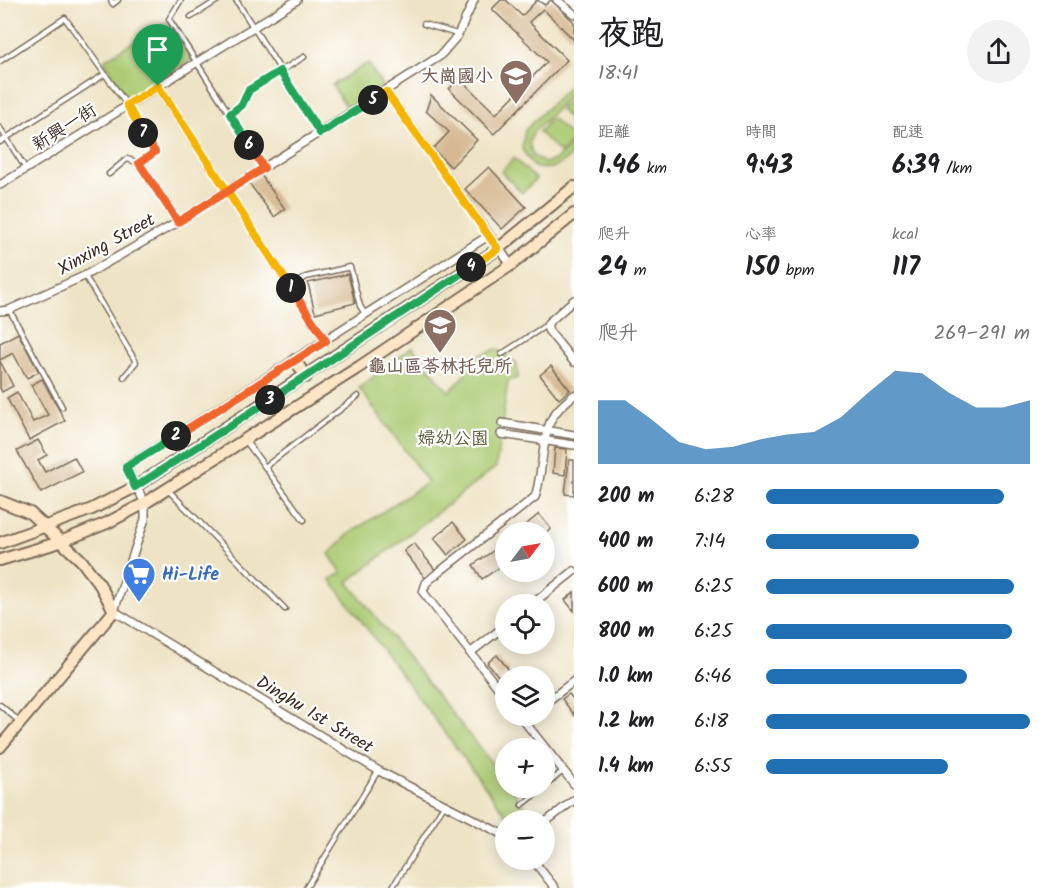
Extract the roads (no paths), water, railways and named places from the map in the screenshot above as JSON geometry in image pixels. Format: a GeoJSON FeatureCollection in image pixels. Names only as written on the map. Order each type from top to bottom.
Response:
{"type":"FeatureCollection","features":[{"type":"Feature","properties":{"kind":"main road"},"geometry":{"type":"LineString","coordinates":[[0,543],[45,528],[135,487],[498,249],[574,187]]}},
{"type":"Feature","properties":{"kind":"main road"},"geometry":{"type":"LineString","coordinates":[[0,560],[60,542],[107,523],[145,503],[369,361],[511,265],[574,214]]}},
{"type":"Feature","properties":{"kind":"main road"},"geometry":{"type":"LineString","coordinates":[[295,360],[306,377]]}},
{"type":"Feature","properties":{"kind":"main road"},"geometry":{"type":"LineString","coordinates":[[0,501],[30,513],[81,561],[100,585],[114,611],[0,747]]}},
{"type":"Feature","properties":{"kind":"street","name":"新興一街"},"geometry":{"type":"LineString","coordinates":[[0,185],[297,0]]}},
{"type":"Feature","properties":{"kind":"street","name":"Xinxing Street"},"geometry":{"type":"LineString","coordinates":[[0,311],[9,310],[84,276],[178,222],[386,92],[440,56],[458,35],[474,0]]}},
{"type":"Feature","properties":{"kind":"street"},"geometry":{"type":"LineString","coordinates":[[557,0],[574,14]]}},
{"type":"Feature","properties":{"kind":"street"},"geometry":{"type":"LineString","coordinates":[[158,86],[326,341]]}},
{"type":"Feature","properties":{"kind":"street"},"geometry":{"type":"LineString","coordinates":[[386,92],[511,265]]}},
{"type":"Feature","properties":{"kind":"street"},"geometry":{"type":"LineString","coordinates":[[114,611],[145,519],[145,503],[126,467],[488,236]]}},
{"type":"Feature","properties":{"kind":"street"},"geometry":{"type":"LineString","coordinates":[[574,300],[548,323],[548,330],[574,362]]}},
{"type":"Feature","properties":{"kind":"street"},"geometry":{"type":"LineString","coordinates":[[495,684],[423,592],[426,583],[535,497],[542,480],[548,431],[553,416],[574,395]]}},
{"type":"Feature","properties":{"kind":"street"},"geometry":{"type":"LineString","coordinates":[[502,423],[574,435]]}},
{"type":"Feature","properties":{"kind":"street"},"geometry":{"type":"LineString","coordinates":[[501,434],[574,445]]}},
{"type":"Feature","properties":{"kind":"street"},"geometry":{"type":"LineString","coordinates":[[545,594],[574,571]]}},
{"type":"Feature","properties":{"kind":"street","name":"Dinghu 1st Street"},"geometry":{"type":"LineString","coordinates":[[114,611],[379,771],[495,830]]}},
{"type":"Feature","properties":{"kind":"street"},"geometry":{"type":"LineString","coordinates":[[470,653],[495,634]]}},
{"type":"Feature","properties":{"kind":"street"},"geometry":{"type":"LineString","coordinates":[[555,697],[572,686]]}},
{"type":"Feature","properties":{"kind":"street"},"geometry":{"type":"LineString","coordinates":[[531,726],[574,784]]}},
{"type":"Feature","properties":{"kind":"street"},"geometry":{"type":"LineString","coordinates":[[555,815],[574,800]]}},
{"type":"Feature","properties":{"kind":"street"},"geometry":{"type":"LineString","coordinates":[[541,870],[555,888]]}},
{"type":"Feature","properties":{"kind":"lane"},"geometry":{"type":"LineString","coordinates":[[111,0],[113,4],[118,0]]}},
{"type":"Feature","properties":{"kind":"lane"},"geometry":{"type":"LineString","coordinates":[[181,0],[169,19],[264,168]]}},
{"type":"Feature","properties":{"kind":"lane"},"geometry":{"type":"LineString","coordinates":[[191,17],[218,0]]}},
{"type":"Feature","properties":{"kind":"lane"},"geometry":{"type":"LineString","coordinates":[[236,0],[320,133]]}},
{"type":"Feature","properties":{"kind":"lane"},"geometry":{"type":"LineString","coordinates":[[0,61],[65,18],[127,105],[155,152],[139,163]]}},
{"type":"Feature","properties":{"kind":"lane"},"geometry":{"type":"LineString","coordinates":[[424,24],[458,35]]}},
{"type":"Feature","properties":{"kind":"lane"},"geometry":{"type":"LineString","coordinates":[[230,114],[242,105],[249,90],[304,57]]}},
{"type":"Feature","properties":{"kind":"lane"},"geometry":{"type":"LineString","coordinates":[[0,142],[105,74]]}},
{"type":"Feature","properties":{"kind":"lane"},"geometry":{"type":"LineString","coordinates":[[0,128],[26,169]]}},
{"type":"Feature","properties":{"kind":"lane"},"geometry":{"type":"LineString","coordinates":[[109,174],[127,159],[139,163],[178,222]]}},
{"type":"Feature","properties":{"kind":"lane"},"geometry":{"type":"LineString","coordinates":[[291,288],[306,277],[350,267],[360,306],[366,315]]}},
{"type":"Feature","properties":{"kind":"lane"},"geometry":{"type":"LineString","coordinates":[[84,276],[136,362],[124,377]]}},
{"type":"Feature","properties":{"kind":"lane"},"geometry":{"type":"LineString","coordinates":[[9,310],[62,406]]}},
{"type":"Feature","properties":{"kind":"lane"},"geometry":{"type":"LineString","coordinates":[[501,354],[548,323]]}},
{"type":"Feature","properties":{"kind":"lane"},"geometry":{"type":"LineString","coordinates":[[266,466],[358,396]]}},
{"type":"Feature","properties":{"kind":"lane"},"geometry":{"type":"LineString","coordinates":[[245,440],[304,520]]}},
{"type":"Feature","properties":{"kind":"lane"},"geometry":{"type":"LineString","coordinates":[[167,489],[285,609]]}},
{"type":"Feature","properties":{"kind":"lane"},"geometry":{"type":"LineString","coordinates":[[0,705],[20,723]]}},
{"type":"Feature","properties":{"kind":"lane"},"geometry":{"type":"LineString","coordinates":[[555,778],[564,770]]}},
{"type":"Feature","properties":{"kind":"lane"},"geometry":{"type":"LineString","coordinates":[[306,888],[379,771]]}},
{"type":"Feature","properties":{"kind":"lane"},"geometry":{"type":"LineString","coordinates":[[522,805],[531,798]]}},
{"type":"Feature","properties":{"kind":"lane"},"geometry":{"type":"LineString","coordinates":[[392,888],[444,805]]}},
{"type":"Feature","properties":{"kind":"place","name":"大崗國小"},"geometry":{"type":"Point","coordinates":[516,105]}},
{"type":"Feature","properties":{"kind":"place","name":"龜山區苓林托兒所"},"geometry":{"type":"Point","coordinates":[440,354]}},
{"type":"Feature","properties":{"kind":"place","name":"Hi-Life"},"geometry":{"type":"Point","coordinates":[139,603]}},
{"type":"Feature","properties":{"kind":"park label","name":"婦幼公園"},"geometry":{"type":"Point","coordinates":[453,438]}}]}
